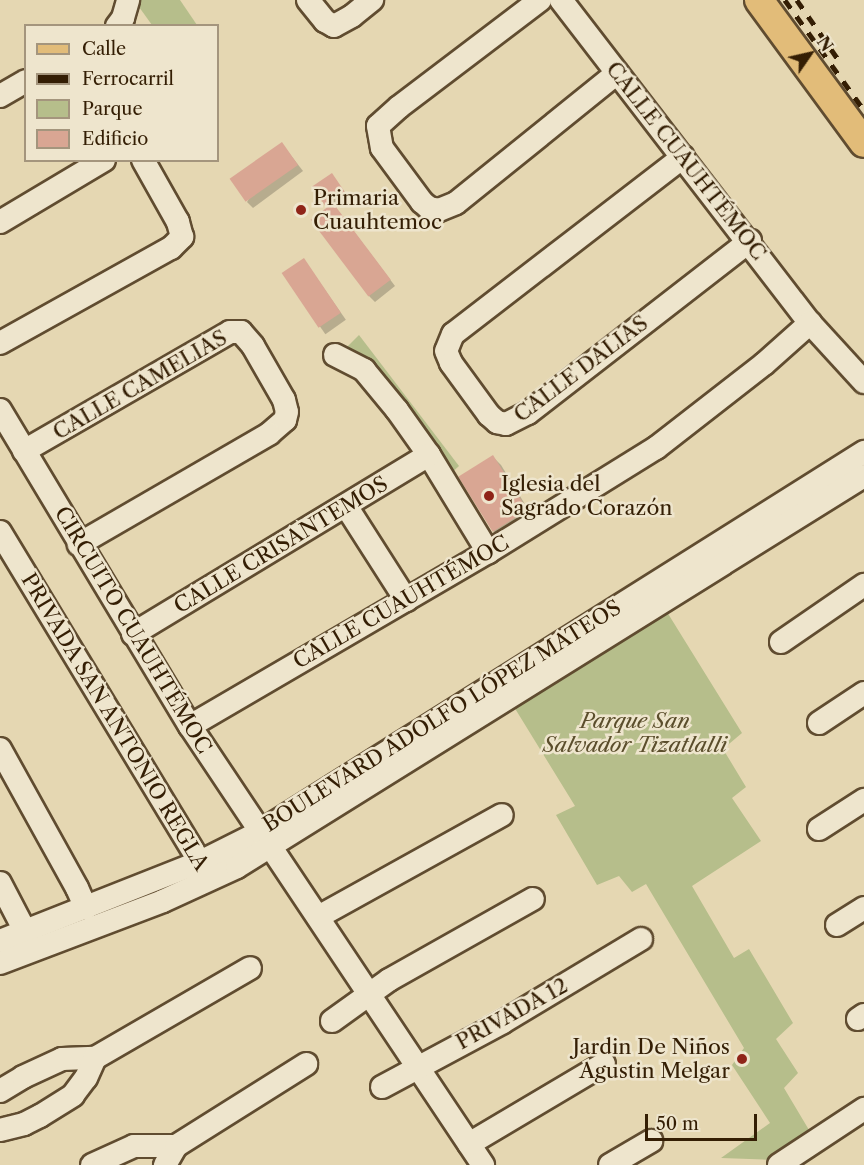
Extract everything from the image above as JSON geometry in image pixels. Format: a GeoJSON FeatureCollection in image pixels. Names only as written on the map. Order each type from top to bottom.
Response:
{"type":"FeatureCollection","features":[{"type":"Feature","properties":{"kind":"main road"},"geometry":{"type":"LineString","coordinates":[[759,0],[864,143]]}},
{"type":"Feature","properties":{"kind":"street"},"geometry":{"type":"LineString","coordinates":[[118,24],[123,18],[128,0]]}},
{"type":"Feature","properties":{"kind":"street"},"geometry":{"type":"LineString","coordinates":[[308,0],[325,21],[334,26],[352,16],[372,0]]}},
{"type":"Feature","properties":{"kind":"street"},"geometry":{"type":"LineString","coordinates":[[540,0],[399,107],[378,126],[382,148],[422,202],[429,208],[439,210],[456,203],[617,74]]}},
{"type":"Feature","properties":{"kind":"street","name":"CALLE CUAUHTÉMOC"},"geometry":{"type":"LineString","coordinates":[[561,0],[750,241],[810,323],[864,382]]}},
{"type":"Feature","properties":{"kind":"street"},"geometry":{"type":"LineString","coordinates":[[0,96],[24,82]]}},
{"type":"Feature","properties":{"kind":"street","name":"CALLE DALIAS"},"geometry":{"type":"LineString","coordinates":[[683,157],[453,334],[446,351],[451,363],[489,415],[497,422],[506,424],[528,413],[750,241]]}},
{"type":"Feature","properties":{"kind":"street"},"geometry":{"type":"LineString","coordinates":[[0,222],[101,162]]}},
{"type":"Feature","properties":{"kind":"street"},"geometry":{"type":"LineString","coordinates":[[0,343],[171,248],[182,237],[178,222],[144,162]]}},
{"type":"Feature","properties":{"kind":"street","name":"CALLE CUAUHTÉMOC"},"geometry":{"type":"LineString","coordinates":[[190,726],[488,552],[657,448],[764,364],[810,323]]}},
{"type":"Feature","properties":{"kind":"street","name":"CALLE CAMELIAS"},"geometry":{"type":"LineString","coordinates":[[24,451],[230,332],[241,332],[253,346],[284,400],[287,412],[285,420],[268,434],[79,544]]}},
{"type":"Feature","properties":{"kind":"street"},"geometry":{"type":"LineString","coordinates":[[335,355],[364,370],[398,410],[429,455],[488,552]]}},
{"type":"Feature","properties":{"kind":"street","name":"CIRCUITO CUAUHTÉMOC"},"geometry":{"type":"LineString","coordinates":[[0,410],[190,726],[265,840]]}},
{"type":"Feature","properties":{"kind":"street","name":"BOULEVARD ADOLFO LÓPEZ MATEOS"},"geometry":{"type":"LineString","coordinates":[[0,963],[206,871],[265,840],[592,633],[864,452]]}},
{"type":"Feature","properties":{"kind":"street","name":"CALLE CRISANTEMOS"},"geometry":{"type":"LineString","coordinates":[[134,634],[429,455]]}},
{"type":"Feature","properties":{"kind":"street","name":"BOULEVARD ADOLFO LÓPEZ MATEOS"},"geometry":{"type":"LineString","coordinates":[[592,633],[864,476]]}},
{"type":"Feature","properties":{"kind":"street"},"geometry":{"type":"LineString","coordinates":[[346,506],[406,600]]}},
{"type":"Feature","properties":{"kind":"street","name":"PRIVADA SAN ANTONIO REGLA"},"geometry":{"type":"LineString","coordinates":[[0,532],[206,871]]}},
{"type":"Feature","properties":{"kind":"street"},"geometry":{"type":"LineString","coordinates":[[781,642],[864,585]]}},
{"type":"Feature","properties":{"kind":"street"},"geometry":{"type":"LineString","coordinates":[[819,723],[864,693]]}},
{"type":"Feature","properties":{"kind":"street"},"geometry":{"type":"LineString","coordinates":[[0,749],[86,908]]}},
{"type":"Feature","properties":{"kind":"street"},"geometry":{"type":"LineString","coordinates":[[819,829],[864,800]]}},
{"type":"Feature","properties":{"kind":"street"},"geometry":{"type":"LineString","coordinates":[[318,916],[502,815]]}},
{"type":"Feature","properties":{"kind":"street"},"geometry":{"type":"LineString","coordinates":[[265,840],[483,1165]]}},
{"type":"Feature","properties":{"kind":"street","name":"BOULEVARD ADOLFO LÓPEZ MATEOS"},"geometry":{"type":"LineString","coordinates":[[0,941],[86,908],[206,871]]}},
{"type":"Feature","properties":{"kind":"street"},"geometry":{"type":"LineString","coordinates":[[0,883],[25,931]]}},
{"type":"Feature","properties":{"kind":"street"},"geometry":{"type":"LineString","coordinates":[[332,1021],[415,965],[468,938],[532,899]]}},
{"type":"Feature","properties":{"kind":"street"},"geometry":{"type":"LineString","coordinates":[[837,925],[864,908]]}},
{"type":"Feature","properties":{"kind":"street","name":"PRIVADA 12"},"geometry":{"type":"LineString","coordinates":[[382,1087],[503,1022],[641,939]]}},
{"type":"Feature","properties":{"kind":"street"},"geometry":{"type":"LineString","coordinates":[[0,1091],[55,1062],[95,1058],[250,968]]}},
{"type":"Feature","properties":{"kind":"street"},"geometry":{"type":"LineString","coordinates":[[0,1130],[24,1124],[66,1100],[86,1078],[95,1058]]}},
{"type":"Feature","properties":{"kind":"street"},"geometry":{"type":"LineString","coordinates":[[92,1165],[134,1146],[171,1156],[306,1064]]}},
{"type":"Feature","properties":{"kind":"street"},"geometry":{"type":"LineString","coordinates":[[469,1144],[604,1064]]}},
{"type":"Feature","properties":{"kind":"street"},"geometry":{"type":"LineString","coordinates":[[779,1165],[864,1109]]}},
{"type":"Feature","properties":{"kind":"street"},"geometry":{"type":"LineString","coordinates":[[610,1165],[651,1141]]}},
{"type":"Feature","properties":{"kind":"green space"},"geometry":{"type":"Polygon","coordinates":[[[134,0],[180,0],[196,24],[151,24],[134,0]]]}},
{"type":"Feature","properties":{"kind":"green space"},"geometry":{"type":"Polygon","coordinates":[[[359,335],[459,466],[446,478],[341,353],[359,335]]]}},
{"type":"Feature","properties":{"kind":"green space","name":"Parque San Salvador Tizatlalli"},"geometry":{"type":"Polygon","coordinates":[[[667,612],[742,733],[723,749],[746,787],[732,798],[761,841],[692,886],[734,958],[749,949],[793,1023],[776,1039],[798,1073],[784,1088],[812,1135],[774,1160],[721,1158],[770,1123],[732,1065],[744,1048],[646,884],[632,892],[619,876],[597,885],[556,815],[575,806],[511,702],[667,612]]]}},
{"type":"Feature","properties":{"kind":"building"},"geometry":{"type":"Polygon","coordinates":[[[282,142],[298,165],[246,202],[230,179],[282,142]]]}},
{"type":"Feature","properties":{"kind":"building"},"geometry":{"type":"Polygon","coordinates":[[[332,173],[345,192],[325,205],[312,186],[332,173]]]}},
{"type":"Feature","properties":{"kind":"building"},"geometry":{"type":"Polygon","coordinates":[[[333,203],[391,280],[368,297],[311,220],[333,203]]]}},
{"type":"Feature","properties":{"kind":"building"},"geometry":{"type":"Polygon","coordinates":[[[304,258],[341,313],[319,328],[282,273],[304,258]]]}},
{"type":"Feature","properties":{"kind":"building","name":"Iglesia del Sagrado Corazón"},"geometry":{"type":"Polygon","coordinates":[[[493,455],[527,510],[493,532],[458,477],[493,455]]]}},
{"type":"Feature","properties":{"kind":"railway"},"geometry":{"type":"LineString","coordinates":[[785,0],[864,110]]}},
{"type":"Feature","properties":{"kind":"railway"},"geometry":{"type":"LineString","coordinates":[[797,0],[838,59]]}},
{"type":"Feature","properties":{"kind":"place","name":"Primaria Cuauhtemoc"},"geometry":{"type":"Point","coordinates":[301,210]}},
{"type":"Feature","properties":{"kind":"place","name":"Iglesia del Sagrado Corazón"},"geometry":{"type":"Point","coordinates":[489,496]}},
{"type":"Feature","properties":{"kind":"place","name":"Jardin De Niños Agustin Melgar"},"geometry":{"type":"Point","coordinates":[742,1059]}}]}
